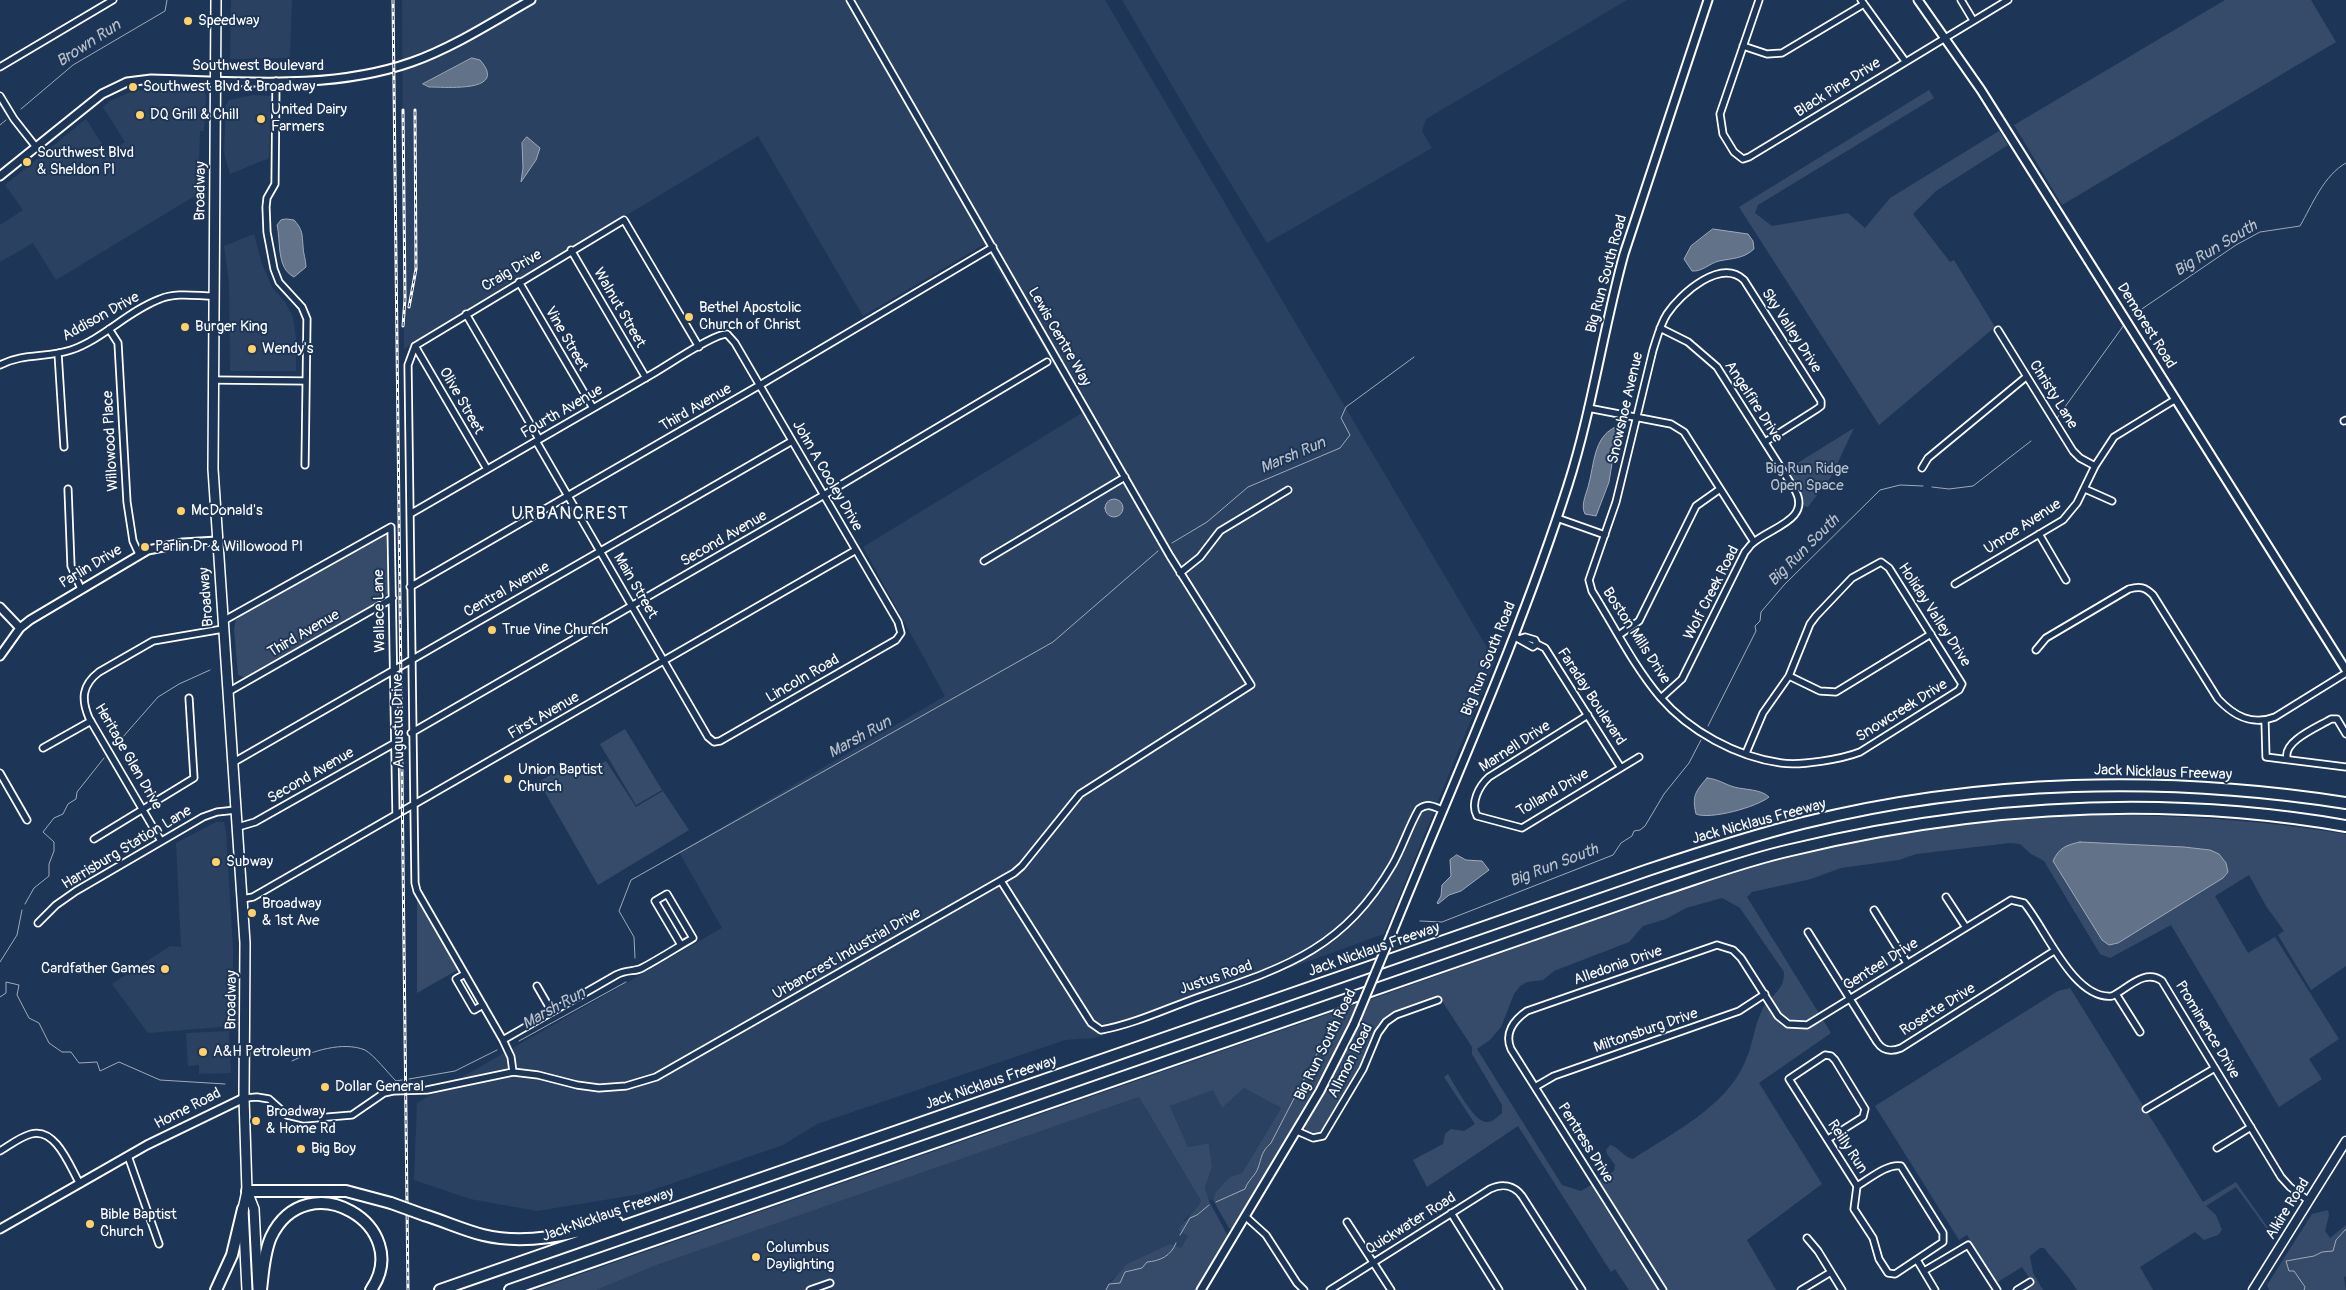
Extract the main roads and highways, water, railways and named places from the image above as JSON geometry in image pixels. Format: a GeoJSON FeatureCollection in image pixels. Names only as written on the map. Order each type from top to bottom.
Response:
{"type":"FeatureCollection","features":[{"type":"Feature","properties":{"kind":"highway","name":"Jack Nicklaus Freeway"},"geometry":{"type":"LineString","coordinates":[[440,1290],[1648,870],[1714,848],[1804,823],[1948,796],[2069,786],[2230,789],[2346,803]]}},
{"type":"Feature","properties":{"kind":"highway"},"geometry":{"type":"LineString","coordinates":[[510,1290],[1652,893],[1748,861],[1790,850],[1846,837],[1956,818],[2069,808],[2157,808],[2275,816],[2346,826]]}},
{"type":"Feature","properties":{"kind":"highway"},"geometry":{"type":"LineString","coordinates":[[247,1191],[338,1190],[391,1203],[484,1235],[508,1239],[533,1239],[579,1231],[702,1198]]}},
{"type":"Feature","properties":{"kind":"highway"},"geometry":{"type":"LineString","coordinates":[[259,1290],[271,1238],[280,1224],[290,1214],[304,1206],[319,1202],[346,1207],[357,1213],[372,1231],[378,1242],[380,1266],[377,1278],[370,1290]]}},
{"type":"Feature","properties":{"kind":"highway"},"geometry":{"type":"LineString","coordinates":[[216,1290],[232,1255],[244,1209]]}},
{"type":"Feature","properties":{"kind":"main road","name":"Broadway"},"geometry":{"type":"LineString","coordinates":[[216,0],[213,469],[234,762],[246,966],[244,1098],[247,1191]]}},
{"type":"Feature","properties":{"kind":"main road","name":"Alkire Road"},"geometry":{"type":"LineString","coordinates":[[2253,1290],[2346,1142]]}},
{"type":"Feature","properties":{"kind":"main road"},"geometry":{"type":"LineString","coordinates":[[247,1191],[244,1209],[247,1290]]}},
{"type":"Feature","properties":{"kind":"main road"},"geometry":{"type":"LineString","coordinates":[[247,1191],[254,1209],[259,1290]]}},
{"type":"Feature","properties":{"kind":"waterway","name":"Brown Run"},"geometry":{"type":"LineString","coordinates":[[21,109],[73,65],[165,11],[167,0]]}},
{"type":"Feature","properties":{"kind":"waterway","name":"Brown Run"},"geometry":{"type":"LineString","coordinates":[[0,125],[6,120]]}},
{"type":"Feature","properties":{"kind":"waterway","name":"Big Run South"},"geometry":{"type":"LineString","coordinates":[[2133,315],[2236,245],[2260,232],[2300,226],[2325,183],[2338,168],[2346,163]]}},
{"type":"Feature","properties":{"kind":"waterway","name":"Big Run South"},"geometry":{"type":"LineString","coordinates":[[2057,418],[2124,325]]}},
{"type":"Feature","properties":{"kind":"waterway","name":"Marsh Run"},"geometry":{"type":"LineString","coordinates":[[1172,543],[1207,522],[1248,487],[1340,448],[1350,435],[1341,418],[1346,407],[1414,357]]}},
{"type":"Feature","properties":{"kind":"waterway","name":"Big Run South"},"geometry":{"type":"LineString","coordinates":[[1932,487],[1949,489],[1973,486],[2031,441]]}},
{"type":"Feature","properties":{"kind":"waterway","name":"Big Run South"},"geometry":{"type":"LineString","coordinates":[[1708,726],[1756,631],[1755,626],[1760,621],[1761,612],[1784,585],[1880,490],[1900,485],[1923,486]]}},
{"type":"Feature","properties":{"kind":"waterway","name":"Marsh Run"},"geometry":{"type":"LineString","coordinates":[[635,958],[634,937],[619,911],[631,880],[1053,642],[1158,551]]}},
{"type":"Feature","properties":{"kind":"waterway"},"geometry":{"type":"LineString","coordinates":[[115,746],[158,697],[179,684],[210,670]]}},
{"type":"Feature","properties":{"kind":"waterway","name":"Big Run South"},"geometry":{"type":"LineString","coordinates":[[1420,921],[1442,922],[1613,855],[1621,843],[1632,836],[1634,831],[1640,830],[1645,826],[1664,794],[1689,763],[1701,740]]}},
{"type":"Feature","properties":{"kind":"waterway"},"geometry":{"type":"LineString","coordinates":[[25,904],[34,888],[49,876],[49,864],[54,851],[54,842],[43,832],[54,818],[63,814],[68,804],[76,799],[77,792],[104,758]]}},
{"type":"Feature","properties":{"kind":"waterway"},"geometry":{"type":"LineString","coordinates":[[0,962],[17,935],[22,910]]}},
{"type":"Feature","properties":{"kind":"waterway","name":"Marsh Run"},"geometry":{"type":"LineString","coordinates":[[0,997],[6,993],[6,982],[19,985],[17,995],[29,1018],[39,1023],[49,1043],[62,1052],[71,1052],[79,1063],[97,1062],[100,1071],[119,1062],[160,1080],[225,1084]]}},
{"type":"Feature","properties":{"kind":"waterway","name":"Marsh Run"},"geometry":{"type":"LineString","coordinates":[[519,1041],[626,982]]}},
{"type":"Feature","properties":{"kind":"waterway","name":"Big Run South"},"geometry":{"type":"LineString","coordinates":[[1216,1202],[1245,1189],[1256,1173],[1264,1152],[1271,1143],[1333,1023]]}},
{"type":"Feature","properties":{"kind":"waterway","name":"Marsh Run"},"geometry":{"type":"LineString","coordinates":[[292,1061],[328,1048],[356,1047],[369,1052],[396,1081],[402,1080]]}},
{"type":"Feature","properties":{"kind":"waterway","name":"Marsh Run"},"geometry":{"type":"LineString","coordinates":[[409,1079],[455,1071],[497,1050]]}},
{"type":"Feature","properties":{"kind":"waterway","name":"Big Run South"},"geometry":{"type":"LineString","coordinates":[[1180,1235],[1190,1218],[1209,1205]]}},
{"type":"Feature","properties":{"kind":"waterway"},"geometry":{"type":"LineString","coordinates":[[2304,1290],[2305,1287],[2294,1271],[2289,1271],[2286,1261],[2333,1251],[2336,1240],[2346,1229]]}},
{"type":"Feature","properties":{"kind":"waterway","name":"Big Run South"},"geometry":{"type":"LineString","coordinates":[[1106,1290],[1109,1284],[1120,1283],[1125,1272],[1142,1268],[1147,1262],[1164,1257],[1174,1248],[1176,1243]]}},
{"type":"Feature","properties":{"kind":"railway"},"geometry":{"type":"LineString","coordinates":[[393,0],[408,1290]]}},
{"type":"Feature","properties":{"kind":"railway"},"geometry":{"type":"LineString","coordinates":[[403,110],[405,299],[403,326]]}},
{"type":"Feature","properties":{"kind":"railway"},"geometry":{"type":"LineString","coordinates":[[409,307],[416,269],[415,110]]}},
{"type":"Feature","properties":{"kind":"place","name":"Speedway"},"geometry":{"type":"Point","coordinates":[188,21]}},
{"type":"Feature","properties":{"kind":"place","name":"Southwest Blvd & Broadway"},"geometry":{"type":"Point","coordinates":[133,87]}},
{"type":"Feature","properties":{"kind":"place","name":"DQ Grill & Chill"},"geometry":{"type":"Point","coordinates":[140,115]}},
{"type":"Feature","properties":{"kind":"place","name":"United Dairy Farmers"},"geometry":{"type":"Point","coordinates":[261,119]}},
{"type":"Feature","properties":{"kind":"place","name":"Southwest Blvd & Sheldon Pl"},"geometry":{"type":"Point","coordinates":[27,162]}},
{"type":"Feature","properties":{"kind":"place","name":"Bethel Apostolic Church of Christ"},"geometry":{"type":"Point","coordinates":[689,317]}},
{"type":"Feature","properties":{"kind":"place","name":"Burger King"},"geometry":{"type":"Point","coordinates":[185,327]}},
{"type":"Feature","properties":{"kind":"place","name":"Wendy's"},"geometry":{"type":"Point","coordinates":[252,349]}},
{"type":"Feature","properties":{"kind":"place","name":"McDonald's"},"geometry":{"type":"Point","coordinates":[181,511]}},
{"type":"Feature","properties":{"kind":"place","name":"Parlin Dr & Willowood Pl"},"geometry":{"type":"Point","coordinates":[145,547]}},
{"type":"Feature","properties":{"kind":"place","name":"True Vine Church"},"geometry":{"type":"Point","coordinates":[492,630]}},
{"type":"Feature","properties":{"kind":"place","name":"Union Baptist Church"},"geometry":{"type":"Point","coordinates":[508,779]}},
{"type":"Feature","properties":{"kind":"place","name":"Subway"},"geometry":{"type":"Point","coordinates":[216,862]}},
{"type":"Feature","properties":{"kind":"place","name":"Broadway & 1st Ave"},"geometry":{"type":"Point","coordinates":[252,913]}},
{"type":"Feature","properties":{"kind":"place","name":"Cardfather Games"},"geometry":{"type":"Point","coordinates":[165,969]}},
{"type":"Feature","properties":{"kind":"place","name":"A&H Petroleum"},"geometry":{"type":"Point","coordinates":[203,1052]}},
{"type":"Feature","properties":{"kind":"place","name":"Dollar General"},"geometry":{"type":"Point","coordinates":[325,1087]}},
{"type":"Feature","properties":{"kind":"place","name":"Broadway & Home Rd"},"geometry":{"type":"Point","coordinates":[256,1121]}},
{"type":"Feature","properties":{"kind":"place","name":"Big Boy"},"geometry":{"type":"Point","coordinates":[301,1149]}},
{"type":"Feature","properties":{"kind":"place","name":"Bible Baptist Church"},"geometry":{"type":"Point","coordinates":[90,1224]}},
{"type":"Feature","properties":{"kind":"place","name":"Columbus Daylighting"},"geometry":{"type":"Point","coordinates":[756,1257]}},
{"type":"Feature","properties":{"kind":"district","name":"URBANCREST"},"geometry":{"type":"Point","coordinates":[570,514]}},
{"type":"Feature","properties":{"kind":"park label","name":"Big Run Ridge Open Space"},"geometry":{"type":"Point","coordinates":[1807,478]}}]}
